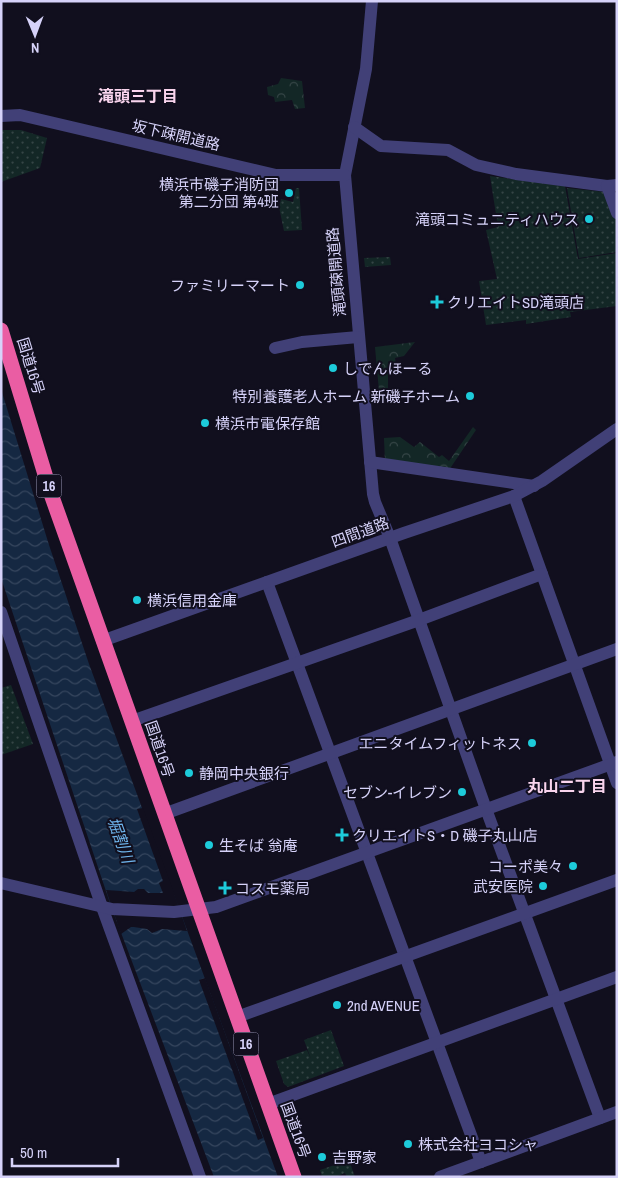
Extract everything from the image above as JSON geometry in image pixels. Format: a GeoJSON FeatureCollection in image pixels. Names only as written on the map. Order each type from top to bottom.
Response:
{"type":"FeatureCollection","features":[{"type":"Feature","properties":{"kind":"highway","name":"国道16号"},"geometry":{"type":"LineString","coordinates":[[1,330],[51,494],[294,1177]]}},
{"type":"Feature","properties":{"kind":"street","name":"滝頭疎開道路"},"geometry":{"type":"LineString","coordinates":[[372,1],[366,69],[344,175],[375,502],[390,538],[450,710],[600,1118]]}},
{"type":"Feature","properties":{"kind":"street","name":"坂下疎開道路"},"geometry":{"type":"LineString","coordinates":[[1,116],[20,115],[276,175],[344,175]]}},
{"type":"Feature","properties":{"kind":"street"},"geometry":{"type":"LineString","coordinates":[[354,127],[381,146],[448,150],[476,165],[516,174],[612,186],[617,213]]}},
{"type":"Feature","properties":{"kind":"street"},"geometry":{"type":"LineString","coordinates":[[275,348],[302,342],[358,337]]}},
{"type":"Feature","properties":{"kind":"street","name":"四間道路"},"geometry":{"type":"LineString","coordinates":[[102,641],[390,538],[514,496],[534,486],[617,429]]}},
{"type":"Feature","properties":{"kind":"street"},"geometry":{"type":"LineString","coordinates":[[370,462],[534,486]]}},
{"type":"Feature","properties":{"kind":"street"},"geometry":{"type":"LineString","coordinates":[[514,496],[574,663],[613,763],[617,783]]}},
{"type":"Feature","properties":{"kind":"street"},"geometry":{"type":"LineString","coordinates":[[132,721],[297,664],[542,574]]}},
{"type":"Feature","properties":{"kind":"street"},"geometry":{"type":"LineString","coordinates":[[267,582],[481,1162]]}},
{"type":"Feature","properties":{"kind":"street"},"geometry":{"type":"LineString","coordinates":[[1,612],[107,908],[200,1177]]}},
{"type":"Feature","properties":{"kind":"street"},"geometry":{"type":"LineString","coordinates":[[164,814],[574,663],[617,649]]}},
{"type":"Feature","properties":{"kind":"street"},"geometry":{"type":"LineString","coordinates":[[1,883],[107,908],[180,912],[216,907],[613,763]]}},
{"type":"Feature","properties":{"kind":"street"},"geometry":{"type":"LineString","coordinates":[[237,1017],[617,880]]}},
{"type":"Feature","properties":{"kind":"street"},"geometry":{"type":"LineString","coordinates":[[268,1104],[617,977]]}},
{"type":"Feature","properties":{"kind":"street"},"geometry":{"type":"LineString","coordinates":[[440,1177],[617,1112]]}},
{"type":"Feature","properties":{"kind":"green space"},"geometry":{"type":"Polygon","coordinates":[[[281,78],[302,81],[305,108],[295,109],[292,100],[275,102],[274,97],[268,95],[267,87],[278,84],[281,78]]]}},
{"type":"Feature","properties":{"kind":"green space"},"geometry":{"type":"Polygon","coordinates":[[[1,130],[21,130],[47,138],[40,168],[1,182],[1,130]]]}},
{"type":"Feature","properties":{"kind":"green space"},"geometry":{"type":"Polygon","coordinates":[[[490,176],[565,186],[578,259],[617,253],[617,306],[570,312],[571,317],[526,324],[526,320],[486,325],[479,281],[497,279],[486,230],[498,227],[490,176]]]}},
{"type":"Feature","properties":{"kind":"green space"},"geometry":{"type":"Polygon","coordinates":[[[296,188],[299,188],[302,230],[284,231],[279,207],[281,199],[293,202],[296,188]]]}},
{"type":"Feature","properties":{"kind":"green space"},"geometry":{"type":"Polygon","coordinates":[[[567,188],[605,192],[617,222],[617,252],[579,258],[567,188]]]}},
{"type":"Feature","properties":{"kind":"green space"},"geometry":{"type":"Polygon","coordinates":[[[390,257],[391,265],[365,267],[364,258],[390,257]]]}},
{"type":"Feature","properties":{"kind":"green space"},"geometry":{"type":"Polygon","coordinates":[[[415,342],[404,356],[395,358],[397,372],[388,373],[388,389],[379,391],[375,347],[415,342]]]}},
{"type":"Feature","properties":{"kind":"green space"},"geometry":{"type":"Polygon","coordinates":[[[473,427],[476,430],[449,470],[385,462],[384,438],[400,437],[414,447],[420,442],[439,457],[442,455],[449,461],[473,427]]]}},
{"type":"Feature","properties":{"kind":"green space"},"geometry":{"type":"Polygon","coordinates":[[[11,685],[33,744],[1,755],[1,688],[11,685]]]}},
{"type":"Feature","properties":{"kind":"green space"},"geometry":{"type":"Polygon","coordinates":[[[331,1030],[344,1066],[288,1087],[284,1084],[276,1061],[307,1050],[311,1059],[304,1040],[331,1030]]]}},
{"type":"Feature","properties":{"kind":"green space"},"geometry":{"type":"Polygon","coordinates":[[[349,1160],[355,1177],[347,1177],[345,1173],[335,1177],[322,1177],[320,1170],[349,1160]]]}},
{"type":"Feature","properties":{"kind":"water","name":"堀割川"},"geometry":{"type":"Polygon","coordinates":[[[1,389],[49,545],[89,664],[278,1177],[214,1177],[112,909],[1,578],[1,389]]]}},
{"type":"Feature","properties":{"kind":"pier"},"geometry":{"type":"Polygon","coordinates":[[[143,808],[187,931],[162,929],[152,933],[147,929],[131,927],[121,934],[106,890],[134,892],[138,889],[144,889],[148,893],[163,893],[159,883],[163,881],[137,809],[143,808]]]}},
{"type":"Feature","properties":{"kind":"pier"},"geometry":{"type":"Polygon","coordinates":[[[205,978],[263,1138],[258,1140],[199,980],[205,978]]]}},
{"type":"Feature","properties":{"kind":"place","name":"横浜市磯子消防団 第二分団 第4班"},"geometry":{"type":"Point","coordinates":[289,193]}},
{"type":"Feature","properties":{"kind":"place","name":"滝頭コミュニティハウス"},"geometry":{"type":"Point","coordinates":[589,219]}},
{"type":"Feature","properties":{"kind":"place","name":"ファミリーマート"},"geometry":{"type":"Point","coordinates":[300,285]}},
{"type":"Feature","properties":{"kind":"place","name":"クリエイトSD滝頭店"},"geometry":{"type":"Point","coordinates":[437,302]}},
{"type":"Feature","properties":{"kind":"place","name":"しでんほーる"},"geometry":{"type":"Point","coordinates":[333,368]}},
{"type":"Feature","properties":{"kind":"place","name":"特別養護老人ホーム 新磯子ホーム"},"geometry":{"type":"Point","coordinates":[470,396]}},
{"type":"Feature","properties":{"kind":"place","name":"横浜市電保存館"},"geometry":{"type":"Point","coordinates":[205,423]}},
{"type":"Feature","properties":{"kind":"place","name":"横浜信用金庫"},"geometry":{"type":"Point","coordinates":[137,600]}},
{"type":"Feature","properties":{"kind":"place","name":"エニタイムフィットネス"},"geometry":{"type":"Point","coordinates":[532,743]}},
{"type":"Feature","properties":{"kind":"place","name":"静岡中央銀行"},"geometry":{"type":"Point","coordinates":[189,773]}},
{"type":"Feature","properties":{"kind":"place","name":"セブン-イレブン"},"geometry":{"type":"Point","coordinates":[462,792]}},
{"type":"Feature","properties":{"kind":"place","name":"クリエイトS・D 磯子丸山店"},"geometry":{"type":"Point","coordinates":[342,835]}},
{"type":"Feature","properties":{"kind":"place","name":"生そば 翁庵"},"geometry":{"type":"Point","coordinates":[209,845]}},
{"type":"Feature","properties":{"kind":"place","name":"コーポ美々"},"geometry":{"type":"Point","coordinates":[573,866]}},
{"type":"Feature","properties":{"kind":"place","name":"武安医院"},"geometry":{"type":"Point","coordinates":[543,886]}},
{"type":"Feature","properties":{"kind":"place","name":"コスモ薬局"},"geometry":{"type":"Point","coordinates":[225,888]}},
{"type":"Feature","properties":{"kind":"place","name":"2nd AVENUE"},"geometry":{"type":"Point","coordinates":[337,1005]}},
{"type":"Feature","properties":{"kind":"place","name":"株式会社ヨコシャ"},"geometry":{"type":"Point","coordinates":[408,1144]}},
{"type":"Feature","properties":{"kind":"place","name":"吉野家"},"geometry":{"type":"Point","coordinates":[322,1157]}},
{"type":"Feature","properties":{"kind":"district","name":"滝頭三丁目"},"geometry":{"type":"Point","coordinates":[138,96]}},
{"type":"Feature","properties":{"kind":"district","name":"丸山二丁目"},"geometry":{"type":"Point","coordinates":[567,786]}}]}
